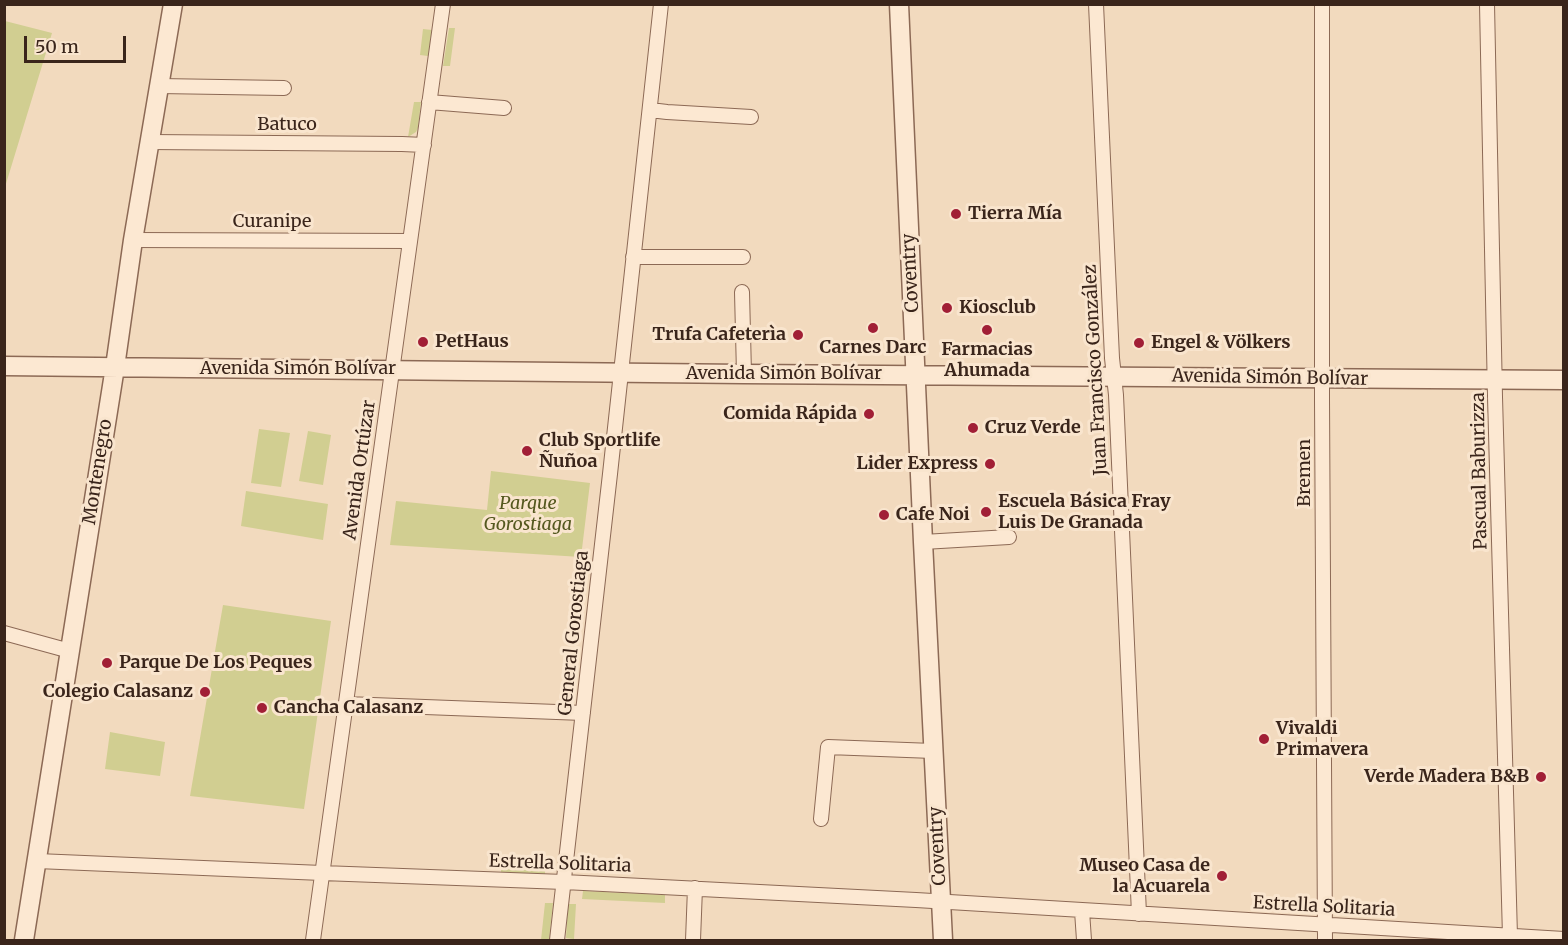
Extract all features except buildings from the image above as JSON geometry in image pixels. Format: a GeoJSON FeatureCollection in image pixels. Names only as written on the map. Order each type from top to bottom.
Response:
{"type":"FeatureCollection","features":[{"type":"Feature","properties":{"kind":"street","name":"Montenegro"},"geometry":{"type":"LineString","coordinates":[[24,940],[133,240],[173,4]]}},
{"type":"Feature","properties":{"kind":"street","name":"Avenida Ortúzar"},"geometry":{"type":"LineString","coordinates":[[313,940],[443,4]]}},
{"type":"Feature","properties":{"kind":"street","name":"General Gorostiaga"},"geometry":{"type":"LineString","coordinates":[[557,940],[661,4]]}},
{"type":"Feature","properties":{"kind":"street","name":"Coventry"},"geometry":{"type":"LineString","coordinates":[[899,4],[943,940]]}},
{"type":"Feature","properties":{"kind":"street","name":"Juan Francisco González"},"geometry":{"type":"LineString","coordinates":[[1096,4],[1139,914]]}},
{"type":"Feature","properties":{"kind":"street","name":"Bremen"},"geometry":{"type":"LineString","coordinates":[[1322,4],[1325,940]]}},
{"type":"Feature","properties":{"kind":"street","name":"Pascual Baburizza"},"geometry":{"type":"LineString","coordinates":[[1487,4],[1510,936]]}},
{"type":"Feature","properties":{"kind":"street"},"geometry":{"type":"LineString","coordinates":[[159,86],[284,88]]}},
{"type":"Feature","properties":{"kind":"street"},"geometry":{"type":"LineString","coordinates":[[429,102],[504,108]]}},
{"type":"Feature","properties":{"kind":"street"},"geometry":{"type":"LineString","coordinates":[[650,110],[751,117]]}},
{"type":"Feature","properties":{"kind":"street","name":"Batuco"},"geometry":{"type":"LineString","coordinates":[[149,142],[424,145]]}},
{"type":"Feature","properties":{"kind":"street","name":"Curanipe"},"geometry":{"type":"LineString","coordinates":[[133,240],[410,241]]}},
{"type":"Feature","properties":{"kind":"street"},"geometry":{"type":"LineString","coordinates":[[633,257],[743,257]]}},
{"type":"Feature","properties":{"kind":"street"},"geometry":{"type":"LineString","coordinates":[[742,292],[744,374]]}},
{"type":"Feature","properties":{"kind":"street","name":"Avenida Simón Bolívar"},"geometry":{"type":"LineString","coordinates":[[4,366],[1563,380]]}},
{"type":"Feature","properties":{"kind":"street"},"geometry":{"type":"LineString","coordinates":[[923,542],[1010,537]]}},
{"type":"Feature","properties":{"kind":"street"},"geometry":{"type":"LineString","coordinates":[[4,633],[70,651]]}},
{"type":"Feature","properties":{"kind":"street"},"geometry":{"type":"LineString","coordinates":[[346,704],[583,713]]}},
{"type":"Feature","properties":{"kind":"street"},"geometry":{"type":"LineString","coordinates":[[821,819],[828,747],[933,751]]}},
{"type":"Feature","properties":{"kind":"street","name":"Estrella Solitaria"},"geometry":{"type":"LineString","coordinates":[[37,861],[696,888],[1563,939]]}},
{"type":"Feature","properties":{"kind":"street"},"geometry":{"type":"LineString","coordinates":[[693,940],[696,888]]}},
{"type":"Feature","properties":{"kind":"street"},"geometry":{"type":"LineString","coordinates":[[1082,910],[1084,939]]}},
{"type":"Feature","properties":{"kind":"green space"},"geometry":{"type":"Polygon","coordinates":[[[4,21],[52,33],[5,187],[4,21]]]}},
{"type":"Feature","properties":{"kind":"green space"},"geometry":{"type":"Polygon","coordinates":[[[449,28],[455,28],[450,66],[443,66],[449,28]]]}},
{"type":"Feature","properties":{"kind":"green space"},"geometry":{"type":"Polygon","coordinates":[[[423,29],[432,30],[428,56],[420,55],[423,29]]]}},
{"type":"Feature","properties":{"kind":"green space"},"geometry":{"type":"Polygon","coordinates":[[[414,102],[421,102],[418,128],[408,137],[414,102]]]}},
{"type":"Feature","properties":{"kind":"green space"},"geometry":{"type":"Polygon","coordinates":[[[259,429],[290,433],[281,487],[251,483],[259,429]]]}},
{"type":"Feature","properties":{"kind":"green space"},"geometry":{"type":"Polygon","coordinates":[[[308,431],[331,435],[323,485],[299,481],[308,431]]]}},
{"type":"Feature","properties":{"kind":"green space","name":"Parque Gorostiaga"},"geometry":{"type":"Polygon","coordinates":[[[491,471],[590,483],[581,557],[390,545],[396,501],[487,510],[491,471]]]}},
{"type":"Feature","properties":{"kind":"green space"},"geometry":{"type":"Polygon","coordinates":[[[246,491],[328,504],[323,540],[241,526],[246,491]]]}},
{"type":"Feature","properties":{"kind":"green space","name":"Cancha Calasanz"},"geometry":{"type":"Polygon","coordinates":[[[223,605],[331,621],[304,809],[190,796],[223,605]]]}},
{"type":"Feature","properties":{"kind":"green space"},"geometry":{"type":"Polygon","coordinates":[[[110,732],[165,742],[160,776],[105,769],[110,732]]]}},
{"type":"Feature","properties":{"kind":"green space"},"geometry":{"type":"Polygon","coordinates":[[[501,865],[545,866],[545,874],[501,873],[501,865]]]}},
{"type":"Feature","properties":{"kind":"green space"},"geometry":{"type":"Polygon","coordinates":[[[583,891],[665,895],[665,903],[582,899],[583,891]]]}},
{"type":"Feature","properties":{"kind":"green space"},"geometry":{"type":"Polygon","coordinates":[[[545,903],[553,903],[549,940],[541,940],[545,903]]]}},
{"type":"Feature","properties":{"kind":"green space"},"geometry":{"type":"Polygon","coordinates":[[[568,904],[576,904],[574,939],[566,938],[568,904]]]}},
{"type":"Feature","properties":{"kind":"place","name":"Tierra Mía"},"geometry":{"type":"Point","coordinates":[956,214]}},
{"type":"Feature","properties":{"kind":"place","name":"Kiosclub"},"geometry":{"type":"Point","coordinates":[947,308]}},
{"type":"Feature","properties":{"kind":"place","name":"Carnes Darc"},"geometry":{"type":"Point","coordinates":[873,328]}},
{"type":"Feature","properties":{"kind":"place","name":"Farmacias Ahumada"},"geometry":{"type":"Point","coordinates":[987,330]}},
{"type":"Feature","properties":{"kind":"place","name":"Trufa Cafeterìa"},"geometry":{"type":"Point","coordinates":[798,335]}},
{"type":"Feature","properties":{"kind":"place","name":"PetHaus"},"geometry":{"type":"Point","coordinates":[423,342]}},
{"type":"Feature","properties":{"kind":"place","name":"Engel & Völkers"},"geometry":{"type":"Point","coordinates":[1139,343]}},
{"type":"Feature","properties":{"kind":"place","name":"Comida Rápida"},"geometry":{"type":"Point","coordinates":[869,414]}},
{"type":"Feature","properties":{"kind":"place","name":"Cruz Verde"},"geometry":{"type":"Point","coordinates":[973,428]}},
{"type":"Feature","properties":{"kind":"place","name":"Club Sportlife Ñuñoa"},"geometry":{"type":"Point","coordinates":[527,451]}},
{"type":"Feature","properties":{"kind":"place","name":"Lider Express"},"geometry":{"type":"Point","coordinates":[990,464]}},
{"type":"Feature","properties":{"kind":"place","name":"Escuela Básica Fray Luis De Granada"},"geometry":{"type":"Point","coordinates":[986,512]}},
{"type":"Feature","properties":{"kind":"place","name":"Cafe Noi"},"geometry":{"type":"Point","coordinates":[884,515]}},
{"type":"Feature","properties":{"kind":"place","name":"Parque De Los Peques"},"geometry":{"type":"Point","coordinates":[107,663]}},
{"type":"Feature","properties":{"kind":"place","name":"Colegio Calasanz"},"geometry":{"type":"Point","coordinates":[205,692]}},
{"type":"Feature","properties":{"kind":"place","name":"Cancha Calasanz"},"geometry":{"type":"Point","coordinates":[262,708]}},
{"type":"Feature","properties":{"kind":"place","name":"Vivaldi Primavera"},"geometry":{"type":"Point","coordinates":[1264,739]}},
{"type":"Feature","properties":{"kind":"place","name":"Verde Madera B&B"},"geometry":{"type":"Point","coordinates":[1541,777]}},
{"type":"Feature","properties":{"kind":"place","name":"Museo Casa de la Acuarela"},"geometry":{"type":"Point","coordinates":[1222,876]}}]}
